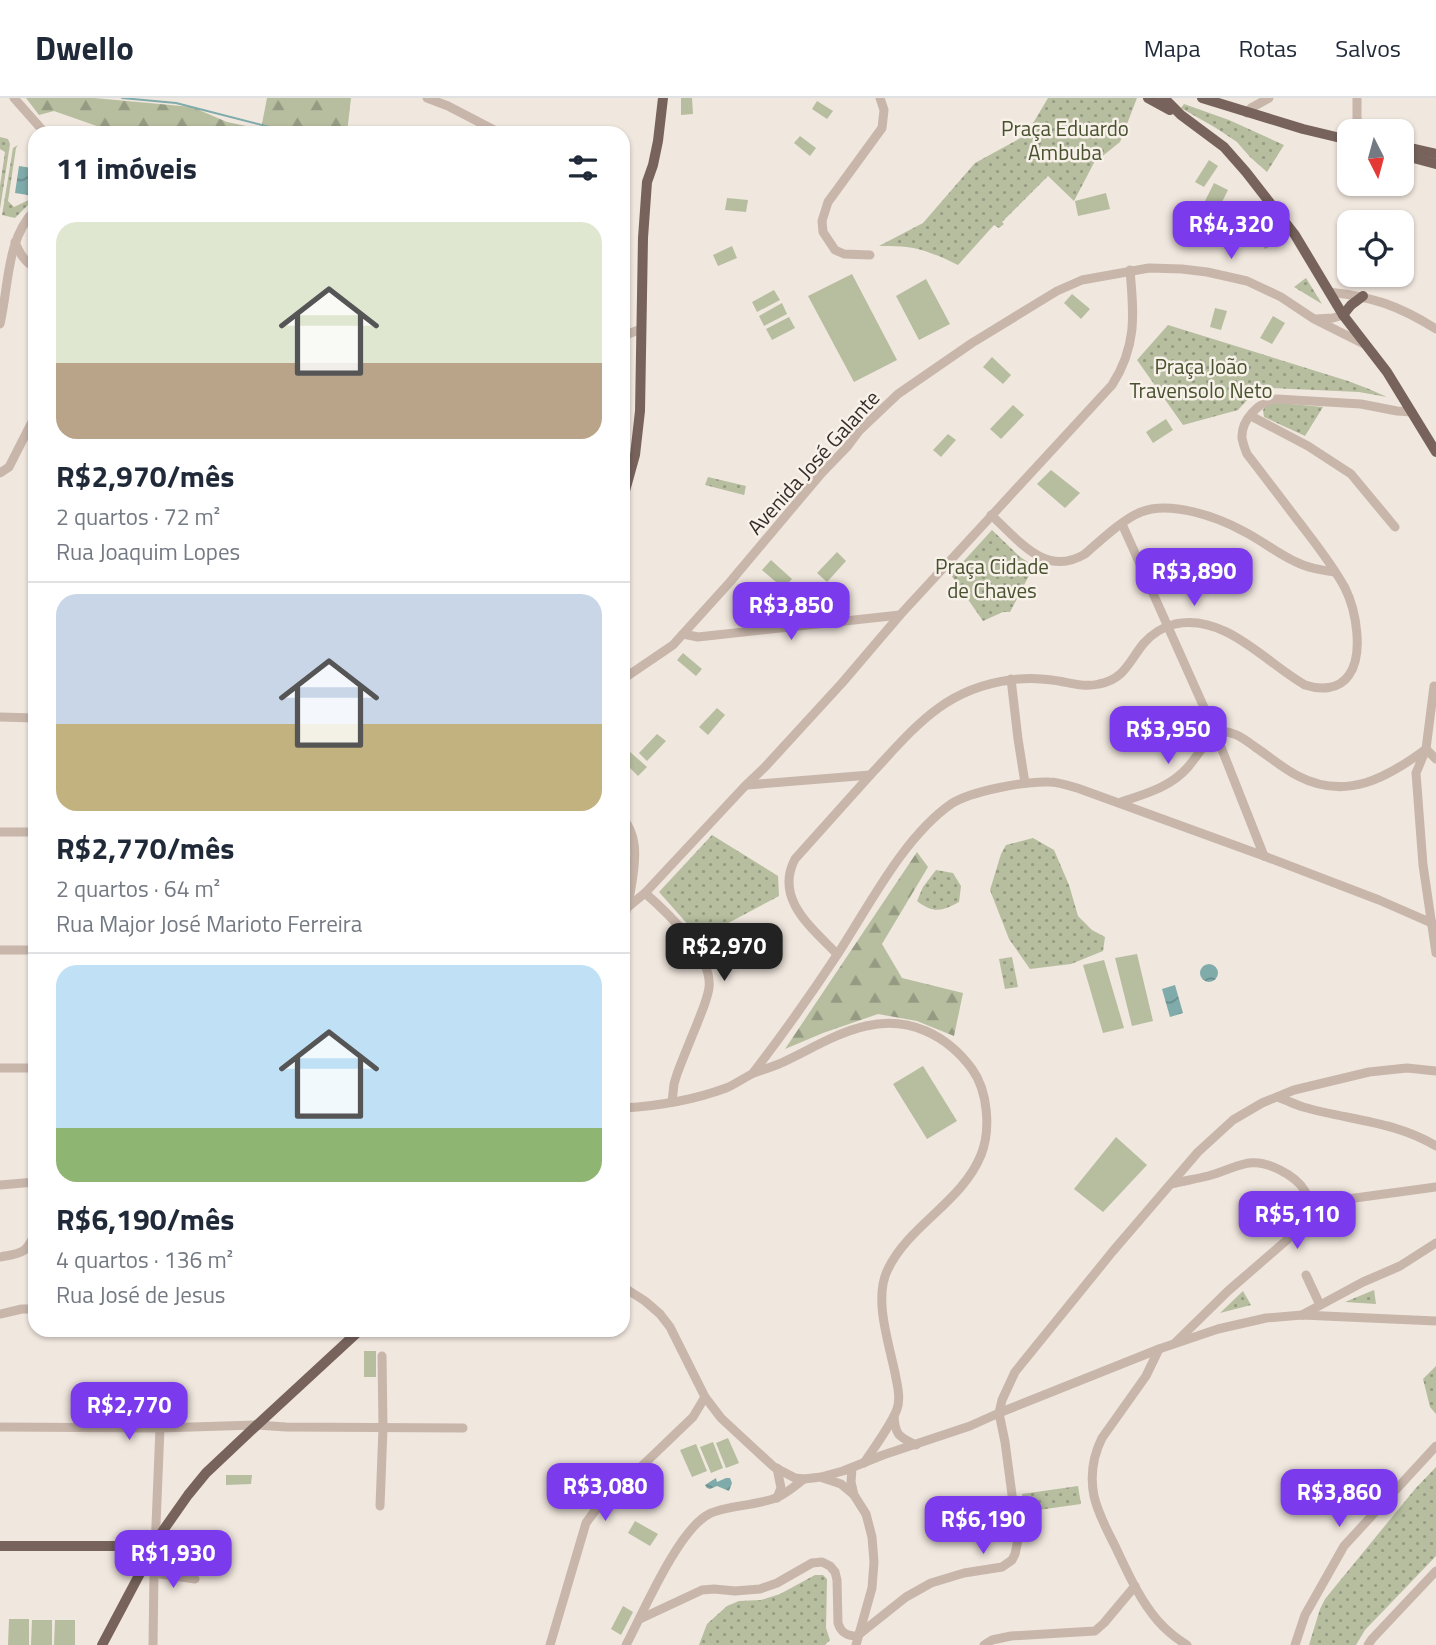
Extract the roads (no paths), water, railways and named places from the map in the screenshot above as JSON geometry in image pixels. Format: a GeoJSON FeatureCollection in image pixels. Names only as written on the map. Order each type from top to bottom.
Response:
{"type":"FeatureCollection","features":[{"type":"Feature","properties":{"kind":"main road"},"geometry":{"type":"LineString","coordinates":[[630,473],[640,411],[644,210],[658,141],[663,98]]}},
{"type":"Feature","properties":{"kind":"main road"},"geometry":{"type":"LineString","coordinates":[[1148,98],[1181,115]]}},
{"type":"Feature","properties":{"kind":"main road"},"geometry":{"type":"LineString","coordinates":[[1164,98],[1181,115],[1224,147],[1295,235],[1343,315],[1387,372],[1436,451]]}},
{"type":"Feature","properties":{"kind":"main road"},"geometry":{"type":"LineString","coordinates":[[1202,98],[1337,137]]}},
{"type":"Feature","properties":{"kind":"main road"},"geometry":{"type":"LineString","coordinates":[[1414,149],[1436,154]]}},
{"type":"Feature","properties":{"kind":"main road"},"geometry":{"type":"LineString","coordinates":[[1414,158],[1436,164]]}},
{"type":"Feature","properties":{"kind":"main road"},"geometry":{"type":"LineString","coordinates":[[1343,315],[1351,304],[1363,296]]}},
{"type":"Feature","properties":{"kind":"main road"},"geometry":{"type":"LineString","coordinates":[[102,1645],[162,1532],[188,1495],[206,1474],[352,1337]]}},
{"type":"Feature","properties":{"kind":"main road"},"geometry":{"type":"LineString","coordinates":[[0,1546],[155,1546]]}},
{"type":"Feature","properties":{"kind":"main road"},"geometry":{"type":"LineString","coordinates":[[109,1645],[116,1630],[116,1621]]}},
{"type":"Feature","properties":{"kind":"street"},"geometry":{"type":"LineString","coordinates":[[14,98],[39,126]]}},
{"type":"Feature","properties":{"kind":"street"},"geometry":{"type":"LineString","coordinates":[[427,98],[487,126]]}},
{"type":"Feature","properties":{"kind":"street"},"geometry":{"type":"LineString","coordinates":[[870,256],[844,254],[835,250],[823,232],[822,221],[828,202],[882,128],[884,110],[880,98]]}},
{"type":"Feature","properties":{"kind":"street"},"geometry":{"type":"LineString","coordinates":[[1247,113],[1269,98]]}},
{"type":"Feature","properties":{"kind":"street"},"geometry":{"type":"LineString","coordinates":[[1357,98],[1357,119]]}},
{"type":"Feature","properties":{"kind":"street"},"geometry":{"type":"LineString","coordinates":[[0,324],[15,242],[28,218]]}},
{"type":"Feature","properties":{"kind":"street"},"geometry":{"type":"LineString","coordinates":[[15,242],[22,258],[28,264]]}},
{"type":"Feature","properties":{"kind":"street"},"geometry":{"type":"LineString","coordinates":[[8,277],[17,270],[28,267]]}},
{"type":"Feature","properties":{"kind":"street","name":"Avenida José Galante"},"geometry":{"type":"LineString","coordinates":[[630,674],[666,651],[683,634],[859,431],[898,394],[972,343],[1056,291],[1083,280],[1149,268],[1182,269],[1229,276],[1281,297],[1314,319],[1366,345]]}},
{"type":"Feature","properties":{"kind":"street"},"geometry":{"type":"LineString","coordinates":[[630,905],[645,893],[765,767],[900,614],[1112,385],[1130,348],[1133,309],[1130,270]]}},
{"type":"Feature","properties":{"kind":"street"},"geometry":{"type":"LineString","coordinates":[[1329,292],[1363,296],[1395,306],[1436,329]]}},
{"type":"Feature","properties":{"kind":"street"},"geometry":{"type":"LineString","coordinates":[[1314,319],[1343,315]]}},
{"type":"Feature","properties":{"kind":"street"},"geometry":{"type":"LineString","coordinates":[[630,333],[641,329]]}},
{"type":"Feature","properties":{"kind":"street"},"geometry":{"type":"LineString","coordinates":[[837,954],[794,904],[789,888],[789,872],[795,859],[870,775],[919,722],[944,703],[974,688],[1011,679],[1044,679],[1084,686],[1107,682],[1126,671],[1146,640],[1168,626],[1181,623],[1196,623],[1234,635],[1305,685],[1316,688],[1335,686],[1348,677],[1357,651],[1355,619],[1346,591],[1326,558],[1247,454],[1242,442],[1243,428],[1262,404],[1277,400],[1362,404],[1412,412]]}},
{"type":"Feature","properties":{"kind":"street"},"geometry":{"type":"LineString","coordinates":[[1251,416],[1308,446],[1351,474],[1395,527]]}},
{"type":"Feature","properties":{"kind":"street"},"geometry":{"type":"LineString","coordinates":[[0,473],[9,467],[28,430]]}},
{"type":"Feature","properties":{"kind":"street"},"geometry":{"type":"LineString","coordinates":[[991,515],[1041,558],[1058,563],[1077,559],[1085,554],[1134,515],[1162,507],[1185,510],[1238,528],[1294,561],[1318,570],[1335,572]]}},
{"type":"Feature","properties":{"kind":"street"},"geometry":{"type":"LineString","coordinates":[[1122,524],[1215,732],[1264,856]]}},
{"type":"Feature","properties":{"kind":"street"},"geometry":{"type":"LineString","coordinates":[[683,634],[698,637],[900,614]]}},
{"type":"Feature","properties":{"kind":"street"},"geometry":{"type":"LineString","coordinates":[[1011,679],[1025,783]]}},
{"type":"Feature","properties":{"kind":"street"},"geometry":{"type":"LineString","coordinates":[[1434,686],[1426,749],[1416,773],[1423,865],[1436,953]]}},
{"type":"Feature","properties":{"kind":"street"},"geometry":{"type":"LineString","coordinates":[[0,717],[28,718]]}},
{"type":"Feature","properties":{"kind":"street"},"geometry":{"type":"LineString","coordinates":[[1121,802],[1167,785],[1178,777],[1215,732],[1224,730],[1238,736],[1297,776],[1337,786],[1354,786],[1379,779],[1404,766],[1426,749]]}},
{"type":"Feature","properties":{"kind":"street"},"geometry":{"type":"LineString","coordinates":[[1426,749],[1436,759]]}},
{"type":"Feature","properties":{"kind":"street"},"geometry":{"type":"LineString","coordinates":[[745,786],[870,775]]}},
{"type":"Feature","properties":{"kind":"street"},"geometry":{"type":"LineString","coordinates":[[753,1073],[776,1044],[890,872],[929,822],[953,803],[967,797],[1025,783],[1050,782],[1121,802],[1433,923]]}},
{"type":"Feature","properties":{"kind":"street"},"geometry":{"type":"LineString","coordinates":[[630,829],[635,850],[630,891]]}},
{"type":"Feature","properties":{"kind":"street"},"geometry":{"type":"LineString","coordinates":[[0,832],[28,832]]}},
{"type":"Feature","properties":{"kind":"street"},"geometry":{"type":"LineString","coordinates":[[645,893],[698,951],[704,959],[708,975],[709,991],[677,1074],[672,1102]]}},
{"type":"Feature","properties":{"kind":"street"},"geometry":{"type":"LineString","coordinates":[[0,950],[28,950]]}},
{"type":"Feature","properties":{"kind":"street"},"geometry":{"type":"LineString","coordinates":[[630,1107],[703,1095],[728,1087],[753,1073],[854,1030],[895,1023],[923,1029],[937,1036],[957,1050],[975,1074],[982,1092],[986,1128],[982,1154],[959,1188],[905,1245],[886,1273],[881,1297],[897,1383],[898,1408],[864,1463]]}},
{"type":"Feature","properties":{"kind":"street"},"geometry":{"type":"LineString","coordinates":[[776,1044],[777,1052],[786,1061]]}},
{"type":"Feature","properties":{"kind":"street"},"geometry":{"type":"LineString","coordinates":[[0,1068],[28,1068]]}},
{"type":"Feature","properties":{"kind":"street"},"geometry":{"type":"LineString","coordinates":[[856,1640],[906,1597],[931,1583],[964,1573],[998,1569],[1012,1560],[1018,1547],[1018,1539],[999,1413],[1002,1400],[1022,1362],[1198,1152],[1233,1120],[1262,1103],[1294,1090],[1368,1072],[1408,1068],[1436,1072]]}},
{"type":"Feature","properties":{"kind":"street"},"geometry":{"type":"LineString","coordinates":[[1277,1097],[1305,1107],[1391,1127],[1436,1146]]}},
{"type":"Feature","properties":{"kind":"street"},"geometry":{"type":"LineString","coordinates":[[1171,1184],[1212,1175],[1241,1164],[1264,1163],[1298,1181],[1311,1204],[1309,1216],[1303,1226],[1228,1290],[1173,1345]]}},
{"type":"Feature","properties":{"kind":"street"},"geometry":{"type":"LineString","coordinates":[[0,1185],[28,1182]]}},
{"type":"Feature","properties":{"kind":"street"},"geometry":{"type":"LineString","coordinates":[[1311,1204],[1436,1187]]}},
{"type":"Feature","properties":{"kind":"street"},"geometry":{"type":"LineString","coordinates":[[1302,1315],[1363,1282],[1400,1266],[1436,1243]]}},
{"type":"Feature","properties":{"kind":"street"},"geometry":{"type":"LineString","coordinates":[[0,1257],[28,1248]]}},
{"type":"Feature","properties":{"kind":"street"},"geometry":{"type":"LineString","coordinates":[[1306,1275],[1320,1305]]}},
{"type":"Feature","properties":{"kind":"street"},"geometry":{"type":"LineString","coordinates":[[630,1291],[645,1301],[670,1327],[705,1397],[717,1413],[777,1468],[794,1478],[804,1479],[852,1468],[970,1426],[1159,1349],[1217,1329],[1266,1318],[1302,1315],[1436,1321]]}},
{"type":"Feature","properties":{"kind":"street"},"geometry":{"type":"LineString","coordinates":[[0,1314],[28,1310]]}},
{"type":"Feature","properties":{"kind":"street"},"geometry":{"type":"LineString","coordinates":[[1159,1349],[1146,1376],[1102,1438],[1093,1466],[1094,1495],[1098,1510],[1135,1586],[1158,1622],[1187,1645]]}},
{"type":"Feature","properties":{"kind":"street"},"geometry":{"type":"LineString","coordinates":[[380,1506],[382,1356]]}},
{"type":"Feature","properties":{"kind":"street"},"geometry":{"type":"LineString","coordinates":[[550,1645],[586,1523],[594,1512],[693,1417],[705,1397]]}},
{"type":"Feature","properties":{"kind":"street"},"geometry":{"type":"LineString","coordinates":[[693,1417],[717,1413]]}},
{"type":"Feature","properties":{"kind":"street"},"geometry":{"type":"LineString","coordinates":[[894,1415],[900,1438],[916,1445]]}},
{"type":"Feature","properties":{"kind":"street"},"geometry":{"type":"LineString","coordinates":[[0,1427],[160,1428],[257,1425],[463,1429]]}},
{"type":"Feature","properties":{"kind":"street"},"geometry":{"type":"LineString","coordinates":[[153,1645],[160,1428]]}},
{"type":"Feature","properties":{"kind":"street"},"geometry":{"type":"LineString","coordinates":[[1295,1645],[1305,1615],[1344,1546],[1436,1446]]}},
{"type":"Feature","properties":{"kind":"street"},"geometry":{"type":"LineString","coordinates":[[777,1468],[781,1483],[778,1498]]}},
{"type":"Feature","properties":{"kind":"street"},"geometry":{"type":"LineString","coordinates":[[852,1468],[854,1495]]}},
{"type":"Feature","properties":{"kind":"street"},"geometry":{"type":"LineString","coordinates":[[821,1477],[841,1484],[854,1495],[866,1514],[872,1537],[872,1588],[856,1640]]}},
{"type":"Feature","properties":{"kind":"street"},"geometry":{"type":"LineString","coordinates":[[626,1645],[667,1565],[700,1521],[712,1513],[778,1498],[804,1479]]}},
{"type":"Feature","properties":{"kind":"street"},"geometry":{"type":"LineString","coordinates":[[640,1619],[702,1590],[760,1589],[777,1583],[812,1563],[822,1562],[835,1572],[840,1629],[856,1640]]}},
{"type":"Feature","properties":{"kind":"street"},"geometry":{"type":"LineString","coordinates":[[1368,1645],[1436,1572]]}},
{"type":"Feature","properties":{"kind":"street"},"geometry":{"type":"LineString","coordinates":[[154,1573],[195,1578]]}},
{"type":"Feature","properties":{"kind":"street"},"geometry":{"type":"LineString","coordinates":[[984,1645],[992,1640],[1005,1641],[1095,1631],[1135,1586]]}},
{"type":"Feature","properties":{"kind":"water"},"geometry":{"type":"Polygon","coordinates":[[[19,166],[28,167],[28,195],[15,193],[19,166]]]}},
{"type":"Feature","properties":{"kind":"water"},"geometry":{"type":"Polygon","coordinates":[[[1209,964],[1215,967],[1218,973],[1215,979],[1209,982],[1203,979],[1200,973],[1203,967],[1209,964]]]}},
{"type":"Feature","properties":{"kind":"water"},"geometry":{"type":"Polygon","coordinates":[[[1175,985],[1183,1013],[1170,1017],[1162,989],[1175,985]]]}},
{"type":"Feature","properties":{"kind":"water"},"geometry":{"type":"Polygon","coordinates":[[[716,1478],[717,1482],[730,1478],[732,1483],[729,1491],[717,1486],[707,1488],[705,1485],[716,1478]]]}},
{"type":"Feature","properties":{"kind":"waterway"},"geometry":{"type":"LineString","coordinates":[[122,98],[176,103],[266,126]]}},
{"type":"Feature","properties":{"kind":"park label","name":"Praça Eduardo Ambuba"},"geometry":{"type":"Point","coordinates":[1065,140]}},
{"type":"Feature","properties":{"kind":"park label","name":"Praça João Travensolo Neto"},"geometry":{"type":"Point","coordinates":[1201,378]}},
{"type":"Feature","properties":{"kind":"park label","name":"Praça Cidade de Chaves"},"geometry":{"type":"Point","coordinates":[992,578]}}]}
